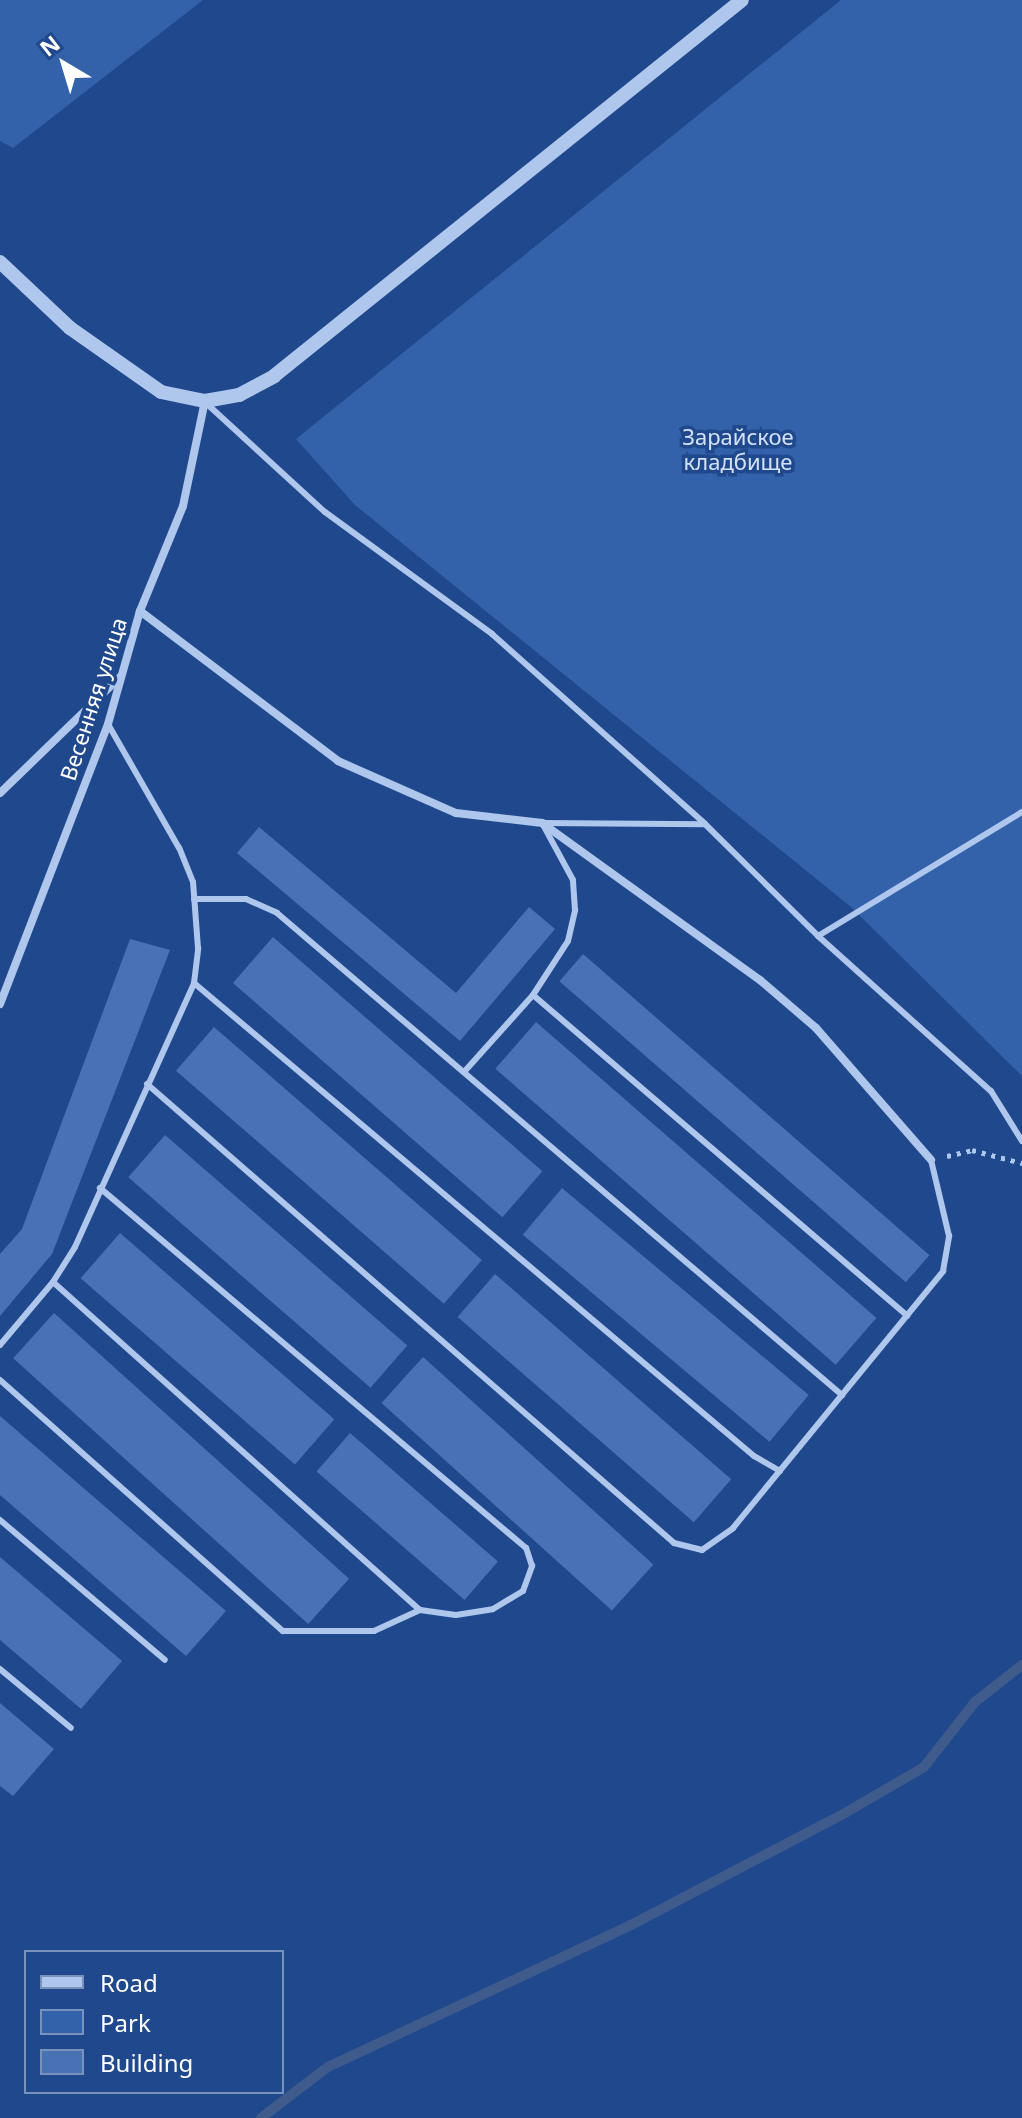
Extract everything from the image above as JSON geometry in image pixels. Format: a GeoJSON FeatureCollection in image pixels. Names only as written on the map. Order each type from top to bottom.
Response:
{"type":"FeatureCollection","features":[{"type":"Feature","properties":{"kind":"street"},"geometry":{"type":"LineString","coordinates":[[0,262],[70,328],[161,392],[205,401],[239,395],[274,376],[742,0]]}},
{"type":"Feature","properties":{"kind":"street","name":"Весенняя улица"},"geometry":{"type":"LineString","coordinates":[[0,1004],[108,724],[140,611],[183,506],[205,401]]}},
{"type":"Feature","properties":{"kind":"street"},"geometry":{"type":"LineString","coordinates":[[140,611],[338,761],[456,813],[542,823],[760,980],[816,1028],[931,1160]]}},
{"type":"Feature","properties":{"kind":"street"},"geometry":{"type":"LineString","coordinates":[[0,793],[122,676]]}},
{"type":"Feature","properties":{"kind":"lane"},"geometry":{"type":"LineString","coordinates":[[205,401],[325,512],[492,634],[705,824],[818,936],[991,1091],[1022,1141]]}},
{"type":"Feature","properties":{"kind":"lane"},"geometry":{"type":"LineString","coordinates":[[0,1345],[53,1282],[75,1247],[194,983],[198,948],[193,882],[179,848],[108,724]]}},
{"type":"Feature","properties":{"kind":"lane"},"geometry":{"type":"LineString","coordinates":[[818,936],[1022,812]]}},
{"type":"Feature","properties":{"kind":"lane"},"geometry":{"type":"LineString","coordinates":[[464,1072],[533,995],[568,941],[575,910],[573,880],[542,823],[705,824]]}},
{"type":"Feature","properties":{"kind":"lane"},"geometry":{"type":"LineString","coordinates":[[194,899],[246,899],[277,913],[842,1395]]}},
{"type":"Feature","properties":{"kind":"lane"},"geometry":{"type":"LineString","coordinates":[[194,983],[754,1456],[780,1471]]}},
{"type":"Feature","properties":{"kind":"lane"},"geometry":{"type":"LineString","coordinates":[[533,995],[907,1316]]}},
{"type":"Feature","properties":{"kind":"lane"},"geometry":{"type":"LineString","coordinates":[[147,1084],[674,1543],[702,1550],[733,1528],[943,1271],[949,1236],[931,1160]]}},
{"type":"Feature","properties":{"kind":"lane"},"geometry":{"type":"LineString","coordinates":[[0,1380],[283,1631],[374,1631],[420,1610],[456,1615],[493,1609],[523,1591],[532,1566],[526,1548],[100,1188]]}},
{"type":"Feature","properties":{"kind":"lane"},"geometry":{"type":"LineString","coordinates":[[53,1282],[420,1610]]}},
{"type":"Feature","properties":{"kind":"lane"},"geometry":{"type":"LineString","coordinates":[[0,1520],[165,1660]]}},
{"type":"Feature","properties":{"kind":"lane"},"geometry":{"type":"LineString","coordinates":[[0,1669],[71,1728]]}},
{"type":"Feature","properties":{"kind":"path"},"geometry":{"type":"LineString","coordinates":[[931,1160],[972,1150],[1022,1163]]}},
{"type":"Feature","properties":{"kind":"green space"},"geometry":{"type":"Polygon","coordinates":[[[0,0],[203,0],[13,148],[0,141],[0,0]]]}},
{"type":"Feature","properties":{"kind":"green space","name":"Зарайское кладбище"},"geometry":{"type":"Polygon","coordinates":[[[841,0],[1022,0],[1022,1076],[851,907],[355,505],[296,439],[841,0]]]}},
{"type":"Feature","properties":{"kind":"building"},"geometry":{"type":"Polygon","coordinates":[[[259,827],[456,993],[529,907],[555,929],[460,1041],[237,853],[259,827]]]}},
{"type":"Feature","properties":{"kind":"building"},"geometry":{"type":"Polygon","coordinates":[[[273,937],[542,1171],[502,1217],[233,983],[273,937]]]}},
{"type":"Feature","properties":{"kind":"building"},"geometry":{"type":"Polygon","coordinates":[[[130,939],[170,950],[52,1254],[0,1316],[0,1254],[22,1229],[130,939]]]}},
{"type":"Feature","properties":{"kind":"building"},"geometry":{"type":"Polygon","coordinates":[[[583,954],[929,1255],[906,1282],[559,981],[583,954]]]}},
{"type":"Feature","properties":{"kind":"building"},"geometry":{"type":"Polygon","coordinates":[[[536,1022],[876,1318],[836,1365],[495,1069],[536,1022]]]}},
{"type":"Feature","properties":{"kind":"building"},"geometry":{"type":"Polygon","coordinates":[[[214,1027],[482,1260],[444,1304],[176,1071],[214,1027]]]}},
{"type":"Feature","properties":{"kind":"building"},"geometry":{"type":"Polygon","coordinates":[[[165,1135],[407,1346],[371,1388],[128,1177],[165,1135]]]}},
{"type":"Feature","properties":{"kind":"building"},"geometry":{"type":"Polygon","coordinates":[[[562,1188],[809,1395],[769,1442],[523,1235],[562,1188]]]}},
{"type":"Feature","properties":{"kind":"building"},"geometry":{"type":"Polygon","coordinates":[[[120,1233],[334,1419],[295,1465],[81,1278],[120,1233]]]}},
{"type":"Feature","properties":{"kind":"building"},"geometry":{"type":"Polygon","coordinates":[[[495,1274],[731,1479],[694,1522],[458,1317],[495,1274]]]}},
{"type":"Feature","properties":{"kind":"building"},"geometry":{"type":"Polygon","coordinates":[[[54,1313],[349,1579],[308,1624],[13,1358],[54,1313]]]}},
{"type":"Feature","properties":{"kind":"building"},"geometry":{"type":"Polygon","coordinates":[[[423,1357],[653,1564],[612,1611],[382,1403],[423,1357]]]}},
{"type":"Feature","properties":{"kind":"building"},"geometry":{"type":"Polygon","coordinates":[[[0,1416],[226,1611],[186,1656],[0,1495],[0,1416]]]}},
{"type":"Feature","properties":{"kind":"building"},"geometry":{"type":"Polygon","coordinates":[[[350,1433],[498,1562],[464,1600],[317,1471],[350,1433]]]}},
{"type":"Feature","properties":{"kind":"building"},"geometry":{"type":"Polygon","coordinates":[[[0,1557],[122,1661],[81,1709],[0,1640],[0,1557]]]}},
{"type":"Feature","properties":{"kind":"building"},"geometry":{"type":"Polygon","coordinates":[[[0,1703],[54,1749],[13,1796],[0,1786],[0,1703]]]}},
{"type":"Feature","properties":{"kind":"waterway"},"geometry":{"type":"LineString","coordinates":[[261,2118],[328,2067],[631,1925],[845,1813],[924,1767],[975,1702],[1022,1665]]}}]}
